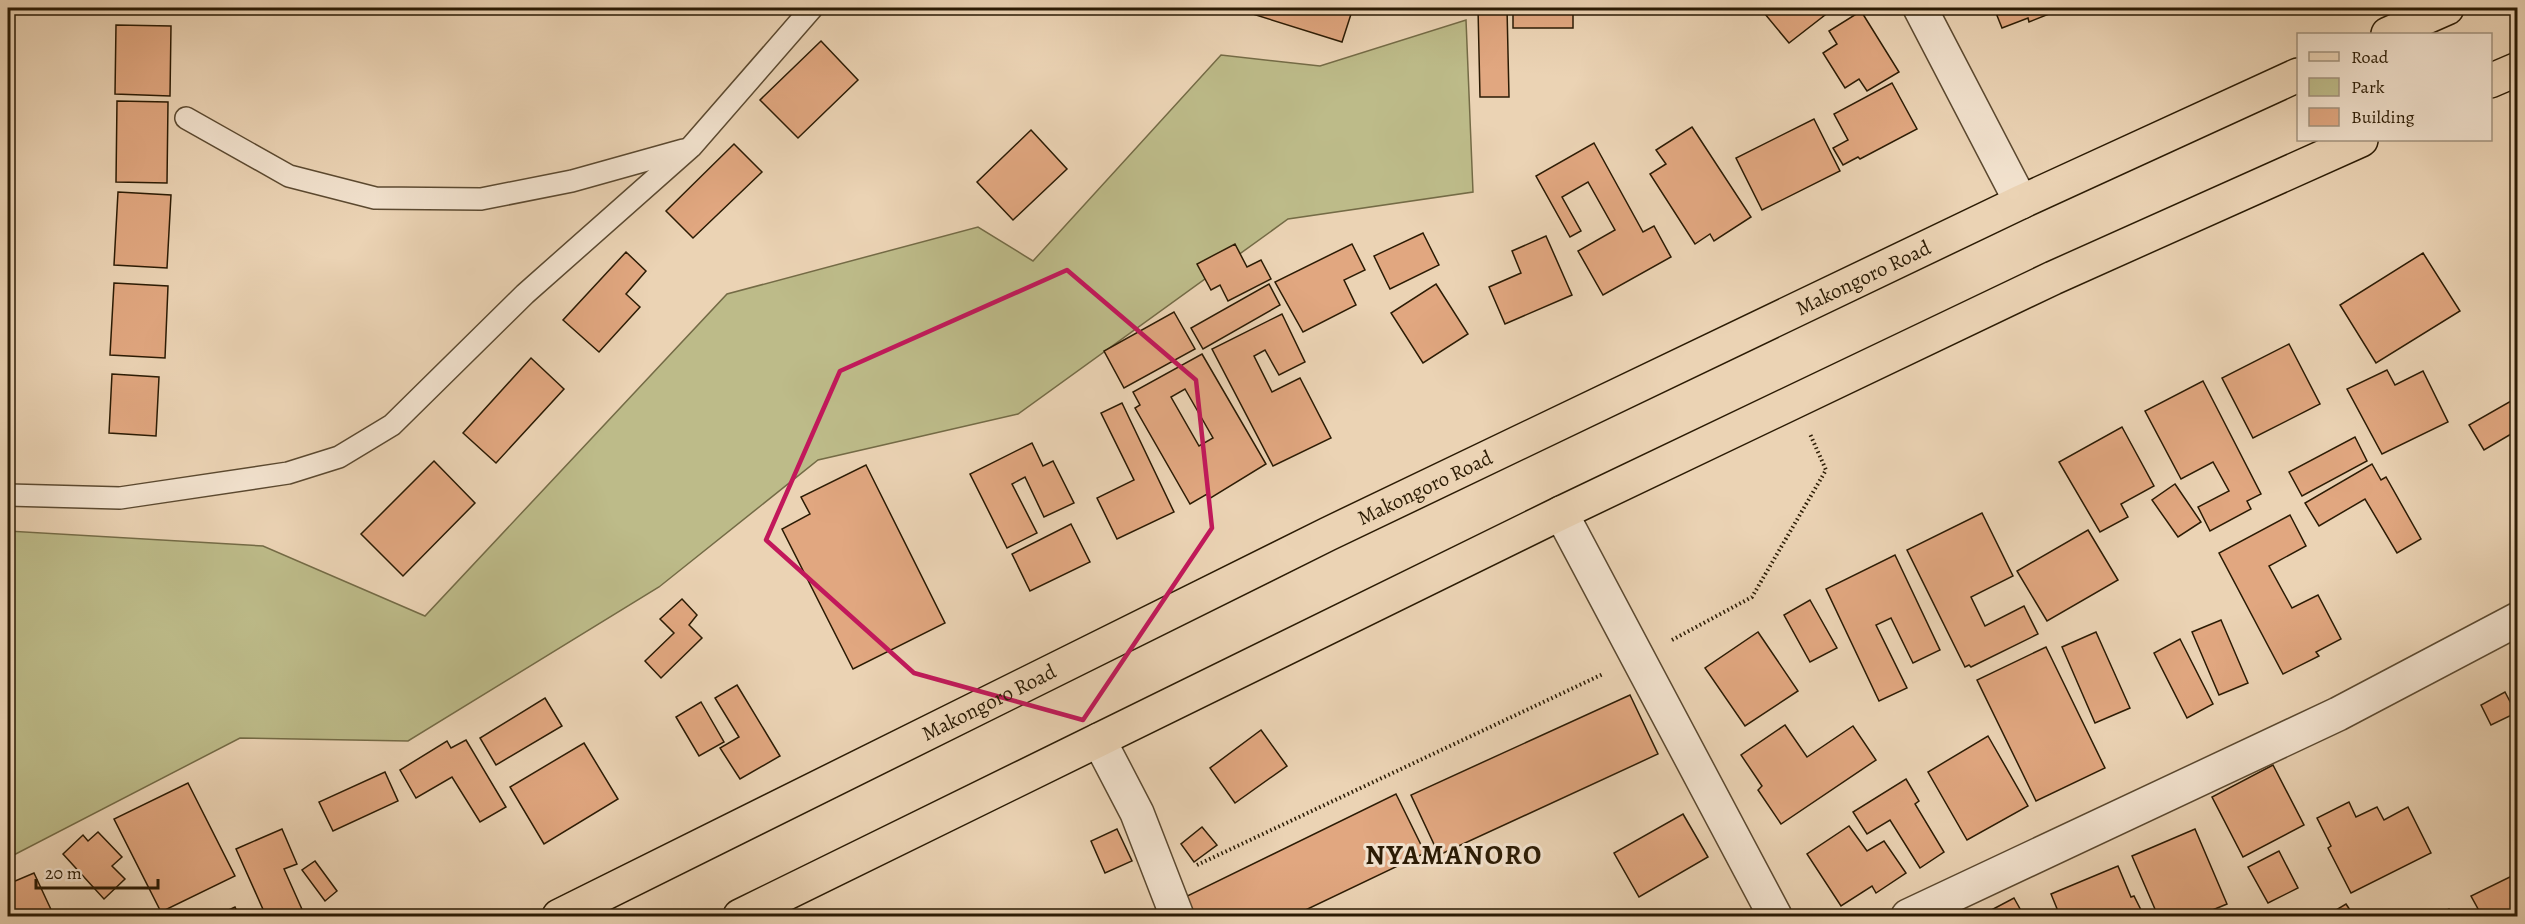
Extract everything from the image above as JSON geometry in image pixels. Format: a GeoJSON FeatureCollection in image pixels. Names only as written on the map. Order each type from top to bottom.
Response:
{"type":"FeatureCollection","features":[{"type":"Feature","properties":{"kind":"main road"},"geometry":{"type":"LineString","coordinates":[[2390,33],[2447,8]]}},
{"type":"Feature","properties":{"kind":"main road"},"geometry":{"type":"LineString","coordinates":[[2492,80],[2517,69]]}},
{"type":"Feature","properties":{"kind":"main road","name":"Makongoro Road"},"geometry":{"type":"LineString","coordinates":[[559,916],[1328,534],[2021,202],[2297,75]]}},
{"type":"Feature","properties":{"kind":"main road"},"geometry":{"type":"LineString","coordinates":[[740,916],[1796,400],[2053,278],[2359,141]]}},
{"type":"Feature","properties":{"kind":"street"},"geometry":{"type":"LineString","coordinates":[[1920,8],[2021,202]]}},
{"type":"Feature","properties":{"kind":"street"},"geometry":{"type":"LineString","coordinates":[[1561,513],[1775,916]]}},
{"type":"Feature","properties":{"kind":"street"},"geometry":{"type":"LineString","coordinates":[[1908,916],[2338,714],[2517,620]]}},
{"type":"Feature","properties":{"kind":"street"},"geometry":{"type":"LineString","coordinates":[[1099,740],[1137,813],[1177,916]]}},
{"type":"Feature","properties":{"kind":"lane"},"geometry":{"type":"LineString","coordinates":[[8,495],[120,498],[288,473],[339,457],[392,425],[525,294],[691,147],[812,8]]}},
{"type":"Feature","properties":{"kind":"lane"},"geometry":{"type":"LineString","coordinates":[[186,118],[289,176],[375,198],[481,199],[572,182],[691,147]]}},
{"type":"Feature","properties":{"kind":"path"},"geometry":{"type":"LineString","coordinates":[[1163,881],[1638,657],[1752,597],[1826,470],[1796,400]]}},
{"type":"Feature","properties":{"kind":"highlighted area"},"geometry":{"type":"Polygon","coordinates":[[[1067,270],[1196,380],[1212,528],[1083,720],[914,673],[766,540],[840,371],[1067,270]]]}},
{"type":"Feature","properties":{"kind":"green space"},"geometry":{"type":"Polygon","coordinates":[[[1466,20],[1473,192],[1288,219],[1018,414],[818,460],[659,587],[408,741],[240,738],[8,858],[8,531],[263,546],[425,616],[727,294],[978,227],[1033,261],[1221,55],[1320,66],[1466,20]]]}},
{"type":"Feature","properties":{"kind":"building"},"geometry":{"type":"Polygon","coordinates":[[[1241,8],[1353,8],[1342,42],[1240,10],[1241,8]]]}},
{"type":"Feature","properties":{"kind":"building"},"geometry":{"type":"Polygon","coordinates":[[[1478,8],[1507,8],[1509,97],[1480,97],[1478,8]]]}},
{"type":"Feature","properties":{"kind":"building"},"geometry":{"type":"Polygon","coordinates":[[[1513,8],[1573,8],[1573,28],[1513,28],[1513,8]]]}},
{"type":"Feature","properties":{"kind":"building"},"geometry":{"type":"Polygon","coordinates":[[[1760,8],[1834,8],[1789,43],[1760,8]]]}},
{"type":"Feature","properties":{"kind":"building"},"geometry":{"type":"Polygon","coordinates":[[[1994,8],[2064,8],[2029,22],[2028,18],[2002,28],[1994,8]]]}},
{"type":"Feature","properties":{"kind":"building"},"geometry":{"type":"Polygon","coordinates":[[[1861,11],[1899,72],[1867,91],[1859,79],[1845,88],[1823,53],[1837,44],[1829,31],[1861,11]]]}},
{"type":"Feature","properties":{"kind":"building"},"geometry":{"type":"Polygon","coordinates":[[[116,25],[171,26],[170,96],[115,94],[116,25]]]}},
{"type":"Feature","properties":{"kind":"building"},"geometry":{"type":"Polygon","coordinates":[[[821,41],[858,80],[798,138],[760,100],[821,41]]]}},
{"type":"Feature","properties":{"kind":"building"},"geometry":{"type":"Polygon","coordinates":[[[1892,83],[1917,129],[1860,159],[1858,157],[1843,165],[1833,148],[1848,140],[1834,114],[1892,83]]]}},
{"type":"Feature","properties":{"kind":"building"},"geometry":{"type":"Polygon","coordinates":[[[117,101],[168,102],[167,183],[116,182],[117,101]]]}},
{"type":"Feature","properties":{"kind":"building"},"geometry":{"type":"Polygon","coordinates":[[[1814,119],[1840,171],[1762,210],[1736,158],[1814,119]]]}},
{"type":"Feature","properties":{"kind":"building"},"geometry":{"type":"Polygon","coordinates":[[[1692,127],[1751,217],[1714,241],[1710,234],[1695,244],[1650,174],[1666,164],[1656,150],[1692,127]]]}},
{"type":"Feature","properties":{"kind":"building"},"geometry":{"type":"Polygon","coordinates":[[[1031,130],[1067,169],[1013,220],[977,182],[1031,130]]]}},
{"type":"Feature","properties":{"kind":"building"},"geometry":{"type":"Polygon","coordinates":[[[1594,143],[1643,232],[1654,226],[1671,257],[1603,295],[1578,251],[1615,230],[1588,182],[1562,197],[1581,231],[1570,237],[1536,176],[1594,143]]]}},
{"type":"Feature","properties":{"kind":"building"},"geometry":{"type":"Polygon","coordinates":[[[734,144],[762,172],[693,238],[666,211],[734,144]]]}},
{"type":"Feature","properties":{"kind":"building"},"geometry":{"type":"Polygon","coordinates":[[[118,192],[171,195],[167,268],[114,265],[118,192]]]}},
{"type":"Feature","properties":{"kind":"building"},"geometry":{"type":"Polygon","coordinates":[[[1423,233],[1439,265],[1390,289],[1374,256],[1423,233]]]}},
{"type":"Feature","properties":{"kind":"building"},"geometry":{"type":"Polygon","coordinates":[[[1546,236],[1572,295],[1505,324],[1489,287],[1521,273],[1512,251],[1546,236]]]}},
{"type":"Feature","properties":{"kind":"building"},"geometry":{"type":"Polygon","coordinates":[[[1235,244],[1247,267],[1261,260],[1271,279],[1228,301],[1220,285],[1211,290],[1197,264],[1235,244]]]}},
{"type":"Feature","properties":{"kind":"building"},"geometry":{"type":"Polygon","coordinates":[[[1352,244],[1365,270],[1344,280],[1356,305],[1303,332],[1275,282],[1352,244]]]}},
{"type":"Feature","properties":{"kind":"building"},"geometry":{"type":"Polygon","coordinates":[[[626,252],[646,271],[626,294],[640,307],[599,352],[563,320],[626,252]]]}},
{"type":"Feature","properties":{"kind":"building"},"geometry":{"type":"Polygon","coordinates":[[[2423,253],[2460,311],[2376,363],[2340,305],[2423,253]]]}},
{"type":"Feature","properties":{"kind":"building"},"geometry":{"type":"Polygon","coordinates":[[[114,283],[168,286],[165,358],[110,355],[114,283]]]}},
{"type":"Feature","properties":{"kind":"building"},"geometry":{"type":"Polygon","coordinates":[[[1269,284],[1280,305],[1203,349],[1191,328],[1269,284]]]}},
{"type":"Feature","properties":{"kind":"building"},"geometry":{"type":"Polygon","coordinates":[[[1436,284],[1468,334],[1423,363],[1391,313],[1436,284]]]}},
{"type":"Feature","properties":{"kind":"building"},"geometry":{"type":"Polygon","coordinates":[[[1174,312],[1195,349],[1124,388],[1104,351],[1174,312]]]}},
{"type":"Feature","properties":{"kind":"building"},"geometry":{"type":"Polygon","coordinates":[[[1282,314],[1305,362],[1279,375],[1265,350],[1254,356],[1272,392],[1300,378],[1331,438],[1273,466],[1212,349],[1282,314]]]}},
{"type":"Feature","properties":{"kind":"building"},"geometry":{"type":"Polygon","coordinates":[[[2289,344],[2320,404],[2253,438],[2222,378],[2289,344]]]}},
{"type":"Feature","properties":{"kind":"building"},"geometry":{"type":"Polygon","coordinates":[[[1202,354],[1266,464],[1209,499],[1207,494],[1190,504],[1135,408],[1140,405],[1133,392],[1202,354]],[[1185,389],[1171,397],[1199,446],[1213,438],[1185,389]]]}},
{"type":"Feature","properties":{"kind":"building"},"geometry":{"type":"Polygon","coordinates":[[[531,358],[564,389],[496,463],[463,433],[531,358]]]}},
{"type":"Feature","properties":{"kind":"building"},"geometry":{"type":"Polygon","coordinates":[[[2387,370],[2395,385],[2423,371],[2448,422],[2382,454],[2347,389],[2387,370]]]}},
{"type":"Feature","properties":{"kind":"building"},"geometry":{"type":"Polygon","coordinates":[[[112,374],[159,377],[156,436],[109,433],[112,374]]]}},
{"type":"Feature","properties":{"kind":"building"},"geometry":{"type":"Polygon","coordinates":[[[2203,381],[2261,494],[2247,501],[2251,509],[2210,531],[2198,507],[2229,491],[2213,462],[2181,479],[2145,411],[2203,381]]]}},
{"type":"Feature","properties":{"kind":"building"},"geometry":{"type":"Polygon","coordinates":[[[2518,397],[2518,430],[2484,450],[2469,425],[2518,397]]]}},
{"type":"Feature","properties":{"kind":"building"},"geometry":{"type":"Polygon","coordinates":[[[1122,403],[1174,512],[1117,539],[1097,498],[1134,480],[1101,413],[1122,403]]]}},
{"type":"Feature","properties":{"kind":"building"},"geometry":{"type":"Polygon","coordinates":[[[2122,427],[2154,486],[2121,504],[2128,517],[2100,532],[2059,462],[2122,427]]]}},
{"type":"Feature","properties":{"kind":"building"},"geometry":{"type":"Polygon","coordinates":[[[2355,437],[2367,461],[2302,496],[2289,472],[2355,437]]]}},
{"type":"Feature","properties":{"kind":"building"},"geometry":{"type":"Polygon","coordinates":[[[1032,443],[1043,466],[1053,461],[1074,503],[1044,517],[1025,477],[1012,484],[1037,533],[1007,548],[970,474],[1032,443]]]}},
{"type":"Feature","properties":{"kind":"building"},"geometry":{"type":"Polygon","coordinates":[[[434,461],[475,503],[403,576],[361,534],[434,461]]]}},
{"type":"Feature","properties":{"kind":"building"},"geometry":{"type":"Polygon","coordinates":[[[2372,464],[2381,480],[2386,477],[2421,539],[2397,553],[2365,499],[2319,526],[2305,503],[2372,464]]]}},
{"type":"Feature","properties":{"kind":"building"},"geometry":{"type":"Polygon","coordinates":[[[866,465],[945,623],[853,669],[782,529],[810,514],[801,497],[866,465]]]}},
{"type":"Feature","properties":{"kind":"building"},"geometry":{"type":"Polygon","coordinates":[[[2175,484],[2201,522],[2178,537],[2152,500],[2175,484]]]}},
{"type":"Feature","properties":{"kind":"building"},"geometry":{"type":"Polygon","coordinates":[[[1982,513],[2013,576],[1971,597],[1985,626],[2024,606],[2038,634],[1971,667],[1969,665],[1965,667],[1907,550],[1982,513]]]}},
{"type":"Feature","properties":{"kind":"building"},"geometry":{"type":"Polygon","coordinates":[[[2290,515],[2306,546],[2269,566],[2292,608],[2318,595],[2341,639],[2316,652],[2319,656],[2283,674],[2219,553],[2290,515]]]}},
{"type":"Feature","properties":{"kind":"building"},"geometry":{"type":"Polygon","coordinates":[[[1071,524],[1090,562],[1030,591],[1012,554],[1071,524]]]}},
{"type":"Feature","properties":{"kind":"building"},"geometry":{"type":"Polygon","coordinates":[[[2088,530],[2118,580],[2047,621],[2017,571],[2088,530]]]}},
{"type":"Feature","properties":{"kind":"building"},"geometry":{"type":"Polygon","coordinates":[[[1895,555],[1940,650],[1913,663],[1891,618],[1876,625],[1907,688],[1879,701],[1826,589],[1895,555]]]}},
{"type":"Feature","properties":{"kind":"building"},"geometry":{"type":"Polygon","coordinates":[[[682,599],[697,615],[689,625],[702,638],[661,678],[645,661],[674,633],[660,619],[682,599]]]}},
{"type":"Feature","properties":{"kind":"building"},"geometry":{"type":"Polygon","coordinates":[[[1810,600],[1837,648],[1810,662],[1784,615],[1810,600]]]}},
{"type":"Feature","properties":{"kind":"building"},"geometry":{"type":"Polygon","coordinates":[[[2221,620],[2248,683],[2219,695],[2192,632],[2221,620]]]}},
{"type":"Feature","properties":{"kind":"building"},"geometry":{"type":"Polygon","coordinates":[[[1758,632],[1798,691],[1745,726],[1705,668],[1758,632]]]}},
{"type":"Feature","properties":{"kind":"building"},"geometry":{"type":"Polygon","coordinates":[[[2096,632],[2130,708],[2095,723],[2062,647],[2096,632]]]}},
{"type":"Feature","properties":{"kind":"building"},"geometry":{"type":"Polygon","coordinates":[[[2180,639],[2213,704],[2187,718],[2154,653],[2180,639]]]}},
{"type":"Feature","properties":{"kind":"building"},"geometry":{"type":"Polygon","coordinates":[[[2046,647],[2105,768],[2036,801],[1977,680],[2046,647]]]}},
{"type":"Feature","properties":{"kind":"building"},"geometry":{"type":"Polygon","coordinates":[[[737,685],[780,756],[740,779],[720,748],[739,737],[715,698],[737,685]]]}},
{"type":"Feature","properties":{"kind":"building"},"geometry":{"type":"Polygon","coordinates":[[[2505,692],[2516,713],[2491,725],[2481,705],[2505,692]]]}},
{"type":"Feature","properties":{"kind":"building"},"geometry":{"type":"Polygon","coordinates":[[[1630,695],[1658,754],[1439,855],[1411,795],[1630,695]]]}},
{"type":"Feature","properties":{"kind":"building"},"geometry":{"type":"Polygon","coordinates":[[[545,698],[562,726],[496,765],[480,738],[545,698]]]}},
{"type":"Feature","properties":{"kind":"building"},"geometry":{"type":"Polygon","coordinates":[[[701,702],[724,742],[699,756],[676,717],[701,702]]]}},
{"type":"Feature","properties":{"kind":"building"},"geometry":{"type":"Polygon","coordinates":[[[1785,725],[1807,757],[1853,726],[1876,760],[1781,824],[1758,790],[1762,786],[1741,755],[1785,725]]]}},
{"type":"Feature","properties":{"kind":"building"},"geometry":{"type":"Polygon","coordinates":[[[1261,730],[1287,766],[1235,803],[1210,768],[1261,730]]]}},
{"type":"Feature","properties":{"kind":"building"},"geometry":{"type":"Polygon","coordinates":[[[1988,736],[2028,806],[1967,840],[1928,772],[1988,736]]]}},
{"type":"Feature","properties":{"kind":"building"},"geometry":{"type":"Polygon","coordinates":[[[466,740],[506,807],[480,822],[452,777],[416,798],[400,770],[447,741],[451,748],[466,740]]]}},
{"type":"Feature","properties":{"kind":"building"},"geometry":{"type":"Polygon","coordinates":[[[584,743],[618,799],[544,844],[510,787],[584,743]]]}},
{"type":"Feature","properties":{"kind":"building"},"geometry":{"type":"Polygon","coordinates":[[[2273,765],[2304,825],[2243,857],[2212,797],[2273,765]]]}},
{"type":"Feature","properties":{"kind":"building"},"geometry":{"type":"Polygon","coordinates":[[[385,772],[398,801],[333,831],[319,802],[385,772]]]}},
{"type":"Feature","properties":{"kind":"building"},"geometry":{"type":"Polygon","coordinates":[[[1906,779],[1919,801],[1915,804],[1944,852],[1920,868],[1890,820],[1867,834],[1853,812],[1906,779]]]}},
{"type":"Feature","properties":{"kind":"building"},"geometry":{"type":"Polygon","coordinates":[[[188,783],[235,876],[161,912],[114,819],[188,783]]]}},
{"type":"Feature","properties":{"kind":"building"},"geometry":{"type":"Polygon","coordinates":[[[1396,794],[1425,853],[1293,916],[1187,916],[1179,900],[1396,794]]]}},
{"type":"Feature","properties":{"kind":"building"},"geometry":{"type":"Polygon","coordinates":[[[2349,802],[2356,817],[2377,807],[2384,820],[2408,807],[2431,853],[2351,893],[2328,848],[2331,846],[2317,818],[2349,802]]]}},
{"type":"Feature","properties":{"kind":"building"},"geometry":{"type":"Polygon","coordinates":[[[1683,814],[1708,857],[1639,897],[1614,853],[1683,814]]]}},
{"type":"Feature","properties":{"kind":"building"},"geometry":{"type":"Polygon","coordinates":[[[1849,826],[1867,851],[1884,841],[1906,873],[1876,893],[1872,886],[1841,906],[1807,854],[1849,826]]]}},
{"type":"Feature","properties":{"kind":"building"},"geometry":{"type":"Polygon","coordinates":[[[1202,827],[1217,845],[1194,862],[1181,844],[1202,827]]]}},
{"type":"Feature","properties":{"kind":"building"},"geometry":{"type":"Polygon","coordinates":[[[282,829],[297,864],[284,869],[305,916],[266,916],[236,849],[282,829]]]}},
{"type":"Feature","properties":{"kind":"building"},"geometry":{"type":"Polygon","coordinates":[[[1117,829],[1132,861],[1105,873],[1091,841],[1117,829]]]}},
{"type":"Feature","properties":{"kind":"building"},"geometry":{"type":"Polygon","coordinates":[[[2195,829],[2227,904],[2198,916],[2158,916],[2132,856],[2195,829]]]}},
{"type":"Feature","properties":{"kind":"building"},"geometry":{"type":"Polygon","coordinates":[[[98,832],[122,857],[112,866],[125,879],[104,899],[63,854],[83,835],[88,841],[98,832]]]}},
{"type":"Feature","properties":{"kind":"building"},"geometry":{"type":"Polygon","coordinates":[[[2279,851],[2298,888],[2268,903],[2248,867],[2279,851]]]}},
{"type":"Feature","properties":{"kind":"building"},"geometry":{"type":"Polygon","coordinates":[[[315,861],[337,891],[325,901],[302,870],[315,861]]]}},
{"type":"Feature","properties":{"kind":"building"},"geometry":{"type":"Polygon","coordinates":[[[2118,866],[2131,897],[2134,896],[2144,916],[2060,916],[2051,894],[2118,866]]]}},
{"type":"Feature","properties":{"kind":"building"},"geometry":{"type":"Polygon","coordinates":[[[34,873],[54,916],[8,916],[8,884],[34,873]]]}},
{"type":"Feature","properties":{"kind":"building"},"geometry":{"type":"Polygon","coordinates":[[[2518,873],[2518,916],[2482,916],[2471,896],[2518,873]]]}},
{"type":"Feature","properties":{"kind":"building"},"geometry":{"type":"Polygon","coordinates":[[[2014,898],[2024,916],[1980,916],[2014,898]]]}},
{"type":"Feature","properties":{"kind":"building"},"geometry":{"type":"Polygon","coordinates":[[[2346,904],[2354,916],[2326,916],[2346,904]]]}},
{"type":"Feature","properties":{"kind":"building"},"geometry":{"type":"Polygon","coordinates":[[[235,907],[239,916],[216,916],[235,907]]]}},
{"type":"Feature","properties":{"kind":"building"},"geometry":{"type":"Polygon","coordinates":[[[2449,909],[2453,916],[2436,916],[2449,909]]]}},
{"type":"Feature","properties":{"kind":"district","name":"NYAMANORO"},"geometry":{"type":"Point","coordinates":[1454,855]}}]}
